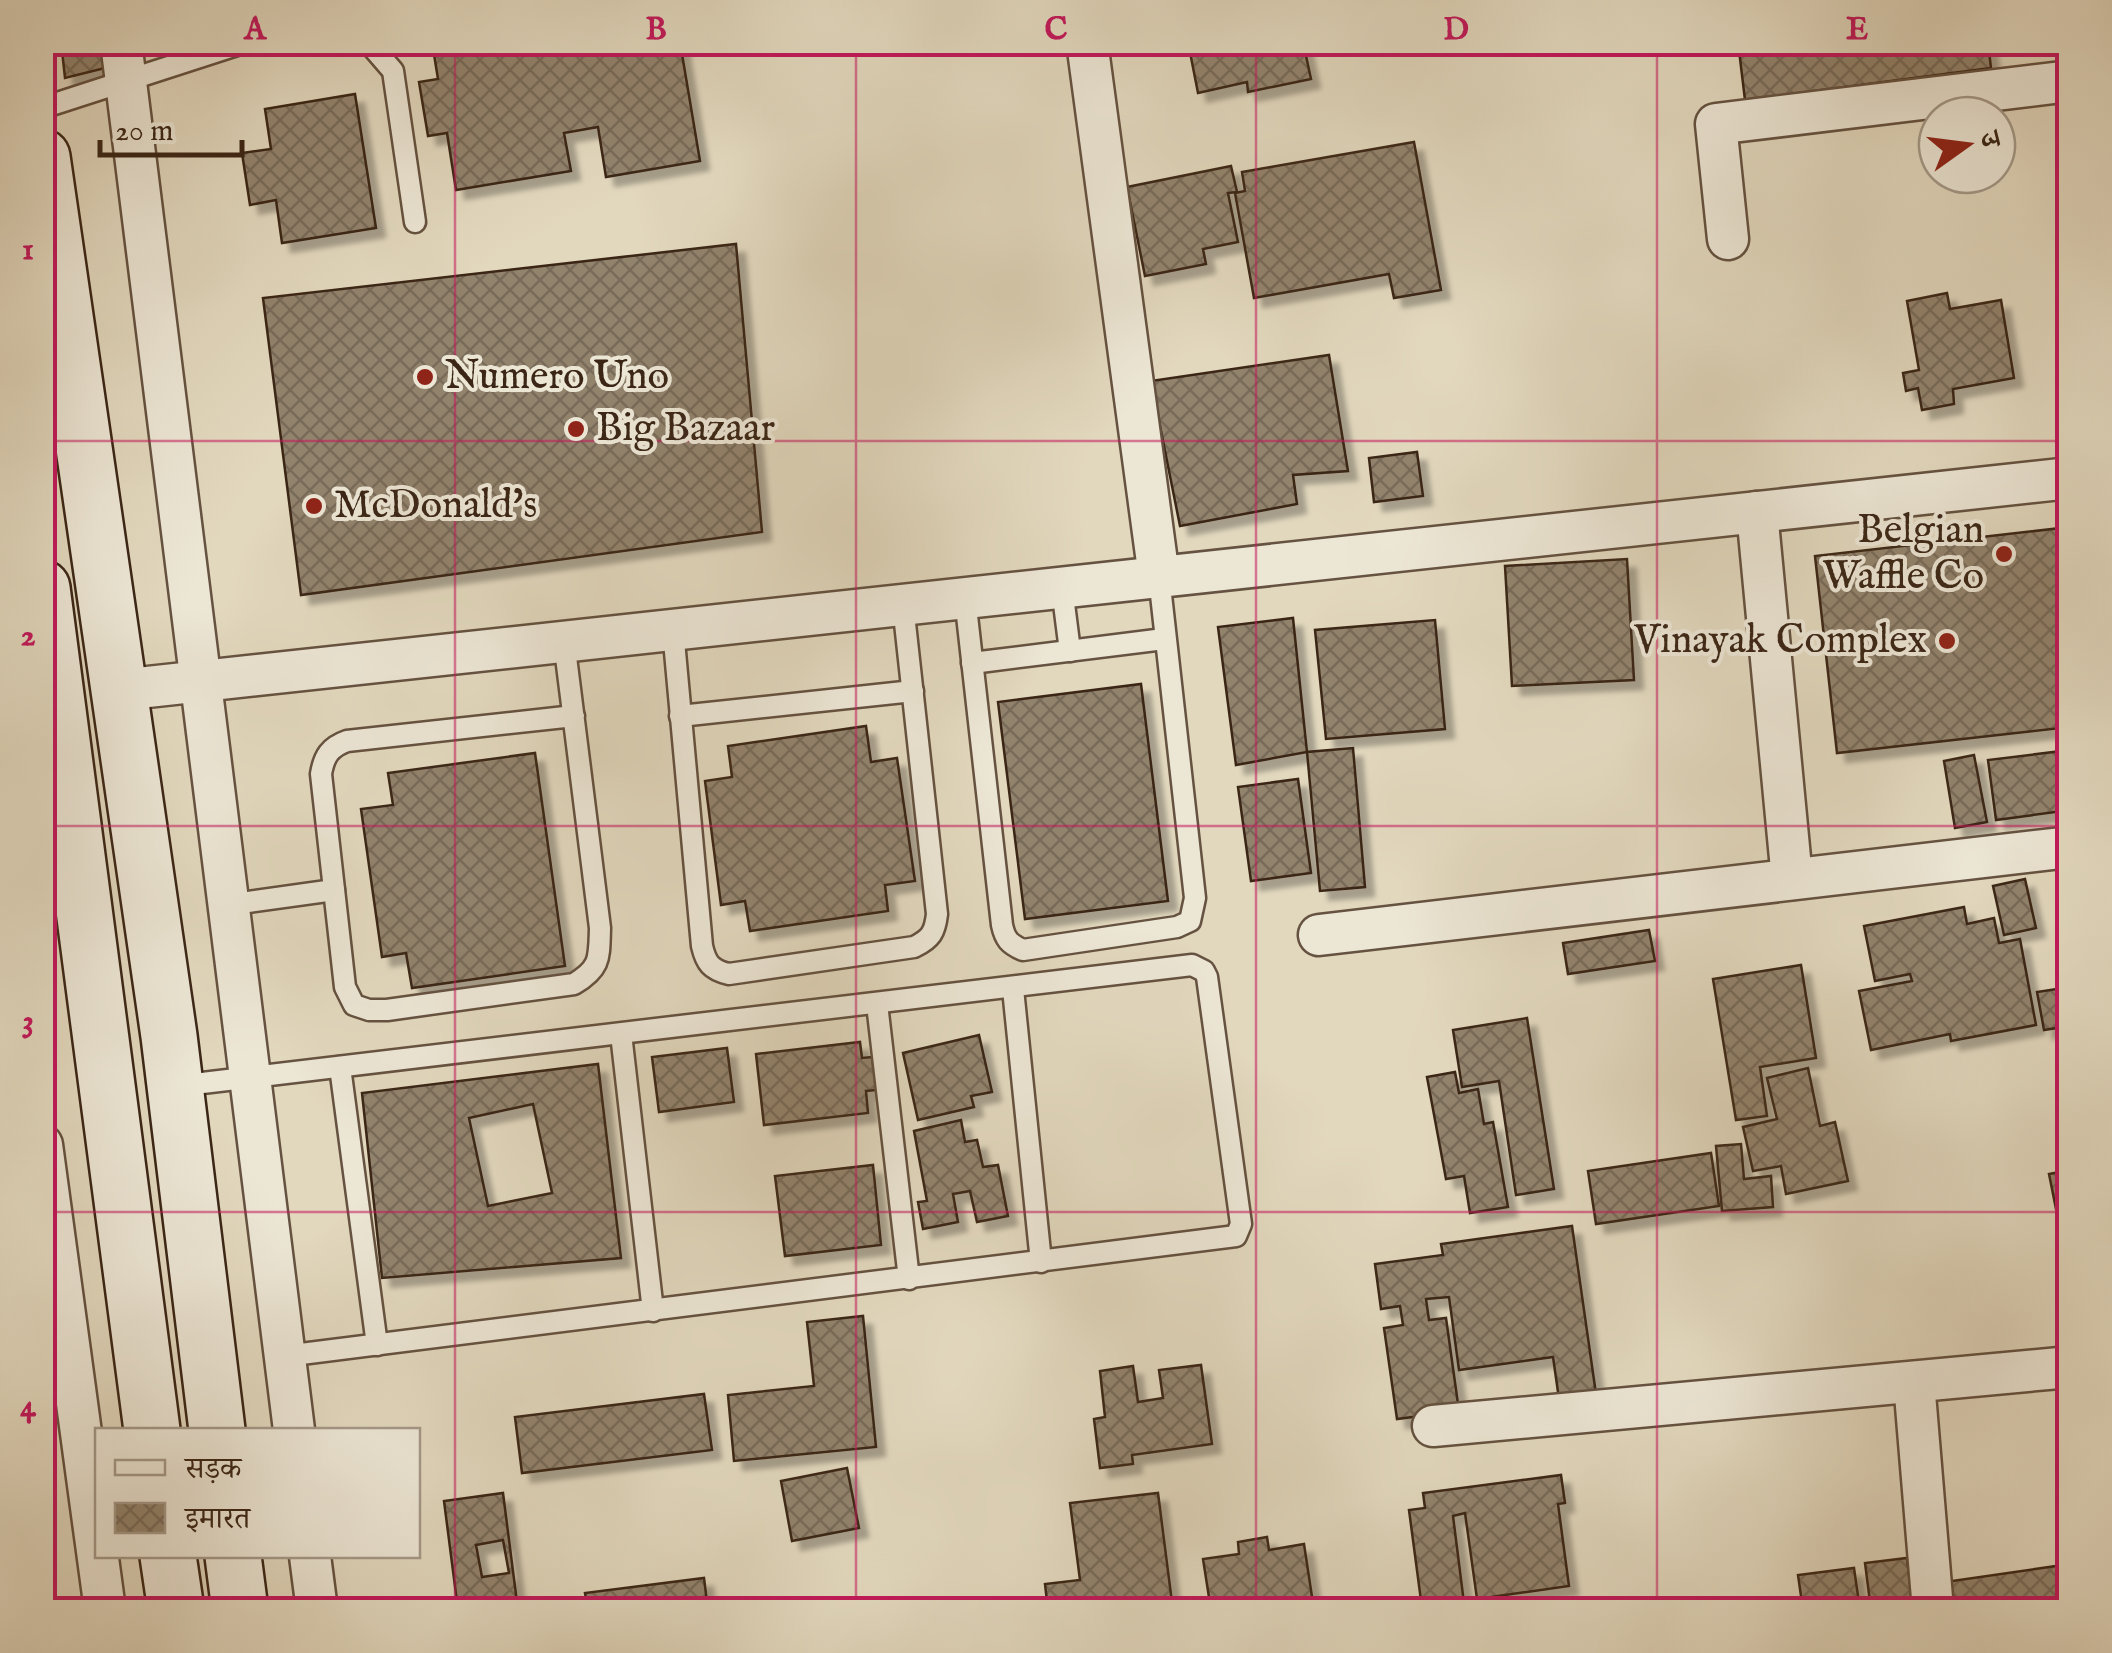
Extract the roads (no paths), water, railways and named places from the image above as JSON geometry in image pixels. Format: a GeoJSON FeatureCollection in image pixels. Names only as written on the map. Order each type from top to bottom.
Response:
{"type":"FeatureCollection","features":[{"type":"Feature","properties":{"kind":"main road"},"geometry":{"type":"LineString","coordinates":[[42,157],[175,1086],[218,1428]]}},
{"type":"Feature","properties":{"kind":"main road"},"geometry":{"type":"LineString","coordinates":[[42,588],[50,698],[152,1428]]}},
{"type":"Feature","properties":{"kind":"main road"},"geometry":{"type":"LineString","coordinates":[[168,1558],[176,1610]]}},
{"type":"Feature","properties":{"kind":"main road"},"geometry":{"type":"LineString","coordinates":[[233,1558],[240,1610]]}},
{"type":"Feature","properties":{"kind":"street"},"geometry":{"type":"LineString","coordinates":[[1086,42],[1159,577]]}},
{"type":"Feature","properties":{"kind":"street"},"geometry":{"type":"LineString","coordinates":[[123,61],[294,1428]]}},
{"type":"Feature","properties":{"kind":"street"},"geometry":{"type":"LineString","coordinates":[[1728,239],[1716,124],[2070,81]]}},
{"type":"Feature","properties":{"kind":"street"},"geometry":{"type":"LineString","coordinates":[[120,690],[2070,478]]}},
{"type":"Feature","properties":{"kind":"street"},"geometry":{"type":"LineString","coordinates":[[1757,512],[1792,879]]}},
{"type":"Feature","properties":{"kind":"street"},"geometry":{"type":"LineString","coordinates":[[1319,935],[2070,847]]}},
{"type":"Feature","properties":{"kind":"street"},"geometry":{"type":"LineString","coordinates":[[42,1145],[95,1542]]}},
{"type":"Feature","properties":{"kind":"street"},"geometry":{"type":"LineString","coordinates":[[1434,1426],[2070,1366]]}},
{"type":"Feature","properties":{"kind":"street"},"geometry":{"type":"LineString","coordinates":[[1914,1382],[1932,1610]]}},
{"type":"Feature","properties":{"kind":"street"},"geometry":{"type":"LineString","coordinates":[[97,1558],[104,1610]]}},
{"type":"Feature","properties":{"kind":"street"},"geometry":{"type":"LineString","coordinates":[[310,1558],[317,1610]]}},
{"type":"Feature","properties":{"kind":"lane"},"geometry":{"type":"LineString","coordinates":[[42,108],[123,61],[246,42]]}},
{"type":"Feature","properties":{"kind":"lane"},"geometry":{"type":"LineString","coordinates":[[368,42],[394,72],[416,222]]}},
{"type":"Feature","properties":{"kind":"lane"},"geometry":{"type":"LineString","coordinates":[[965,598],[1002,925],[1011,945],[1022,950],[1177,927],[1190,921],[1195,898],[1159,577]]}},
{"type":"Feature","properties":{"kind":"lane"},"geometry":{"type":"LineString","coordinates":[[1062,588],[1070,651]]}},
{"type":"Feature","properties":{"kind":"lane"},"geometry":{"type":"LineString","coordinates":[[673,630],[702,946],[705,960],[716,971],[729,974],[914,947],[927,941],[935,930],[937,914],[903,605]]}},
{"type":"Feature","properties":{"kind":"lane"},"geometry":{"type":"LineString","coordinates":[[972,664],[1164,639]]}},
{"type":"Feature","properties":{"kind":"lane"},"geometry":{"type":"LineString","coordinates":[[564,641],[574,716],[600,928],[599,956],[593,973],[574,984],[369,1010],[354,1005],[345,987],[322,774],[324,758],[335,745],[347,741],[574,716]]}},
{"type":"Feature","properties":{"kind":"lane"},"geometry":{"type":"LineString","coordinates":[[680,716],[913,691]]}},
{"type":"Feature","properties":{"kind":"lane"},"geometry":{"type":"LineString","coordinates":[[227,905],[334,890]]}},
{"type":"Feature","properties":{"kind":"lane"},"geometry":{"type":"LineString","coordinates":[[175,1086],[1192,966],[1204,971],[1241,1224],[1236,1236],[285,1356]]}},
{"type":"Feature","properties":{"kind":"lane"},"geometry":{"type":"LineString","coordinates":[[1012,988],[1041,1262]]}},
{"type":"Feature","properties":{"kind":"lane"},"geometry":{"type":"LineString","coordinates":[[878,1004],[909,1279]]}},
{"type":"Feature","properties":{"kind":"lane"},"geometry":{"type":"LineString","coordinates":[[621,1034],[654,1311]]}},
{"type":"Feature","properties":{"kind":"lane"},"geometry":{"type":"LineString","coordinates":[[340,1067],[377,1345]]}},
{"type":"Feature","properties":{"kind":"place","name":"Numero Uno"},"geometry":{"type":"Point","coordinates":[425,377]}},
{"type":"Feature","properties":{"kind":"place","name":"Big Bazaar"},"geometry":{"type":"Point","coordinates":[576,429]}},
{"type":"Feature","properties":{"kind":"place","name":"McDonald's"},"geometry":{"type":"Point","coordinates":[314,506]}},
{"type":"Feature","properties":{"kind":"place","name":"Belgian Waffle Co"},"geometry":{"type":"Point","coordinates":[2004,554]}},
{"type":"Feature","properties":{"kind":"place","name":"Vinayak Complex"},"geometry":{"type":"Point","coordinates":[1947,641]}}]}
